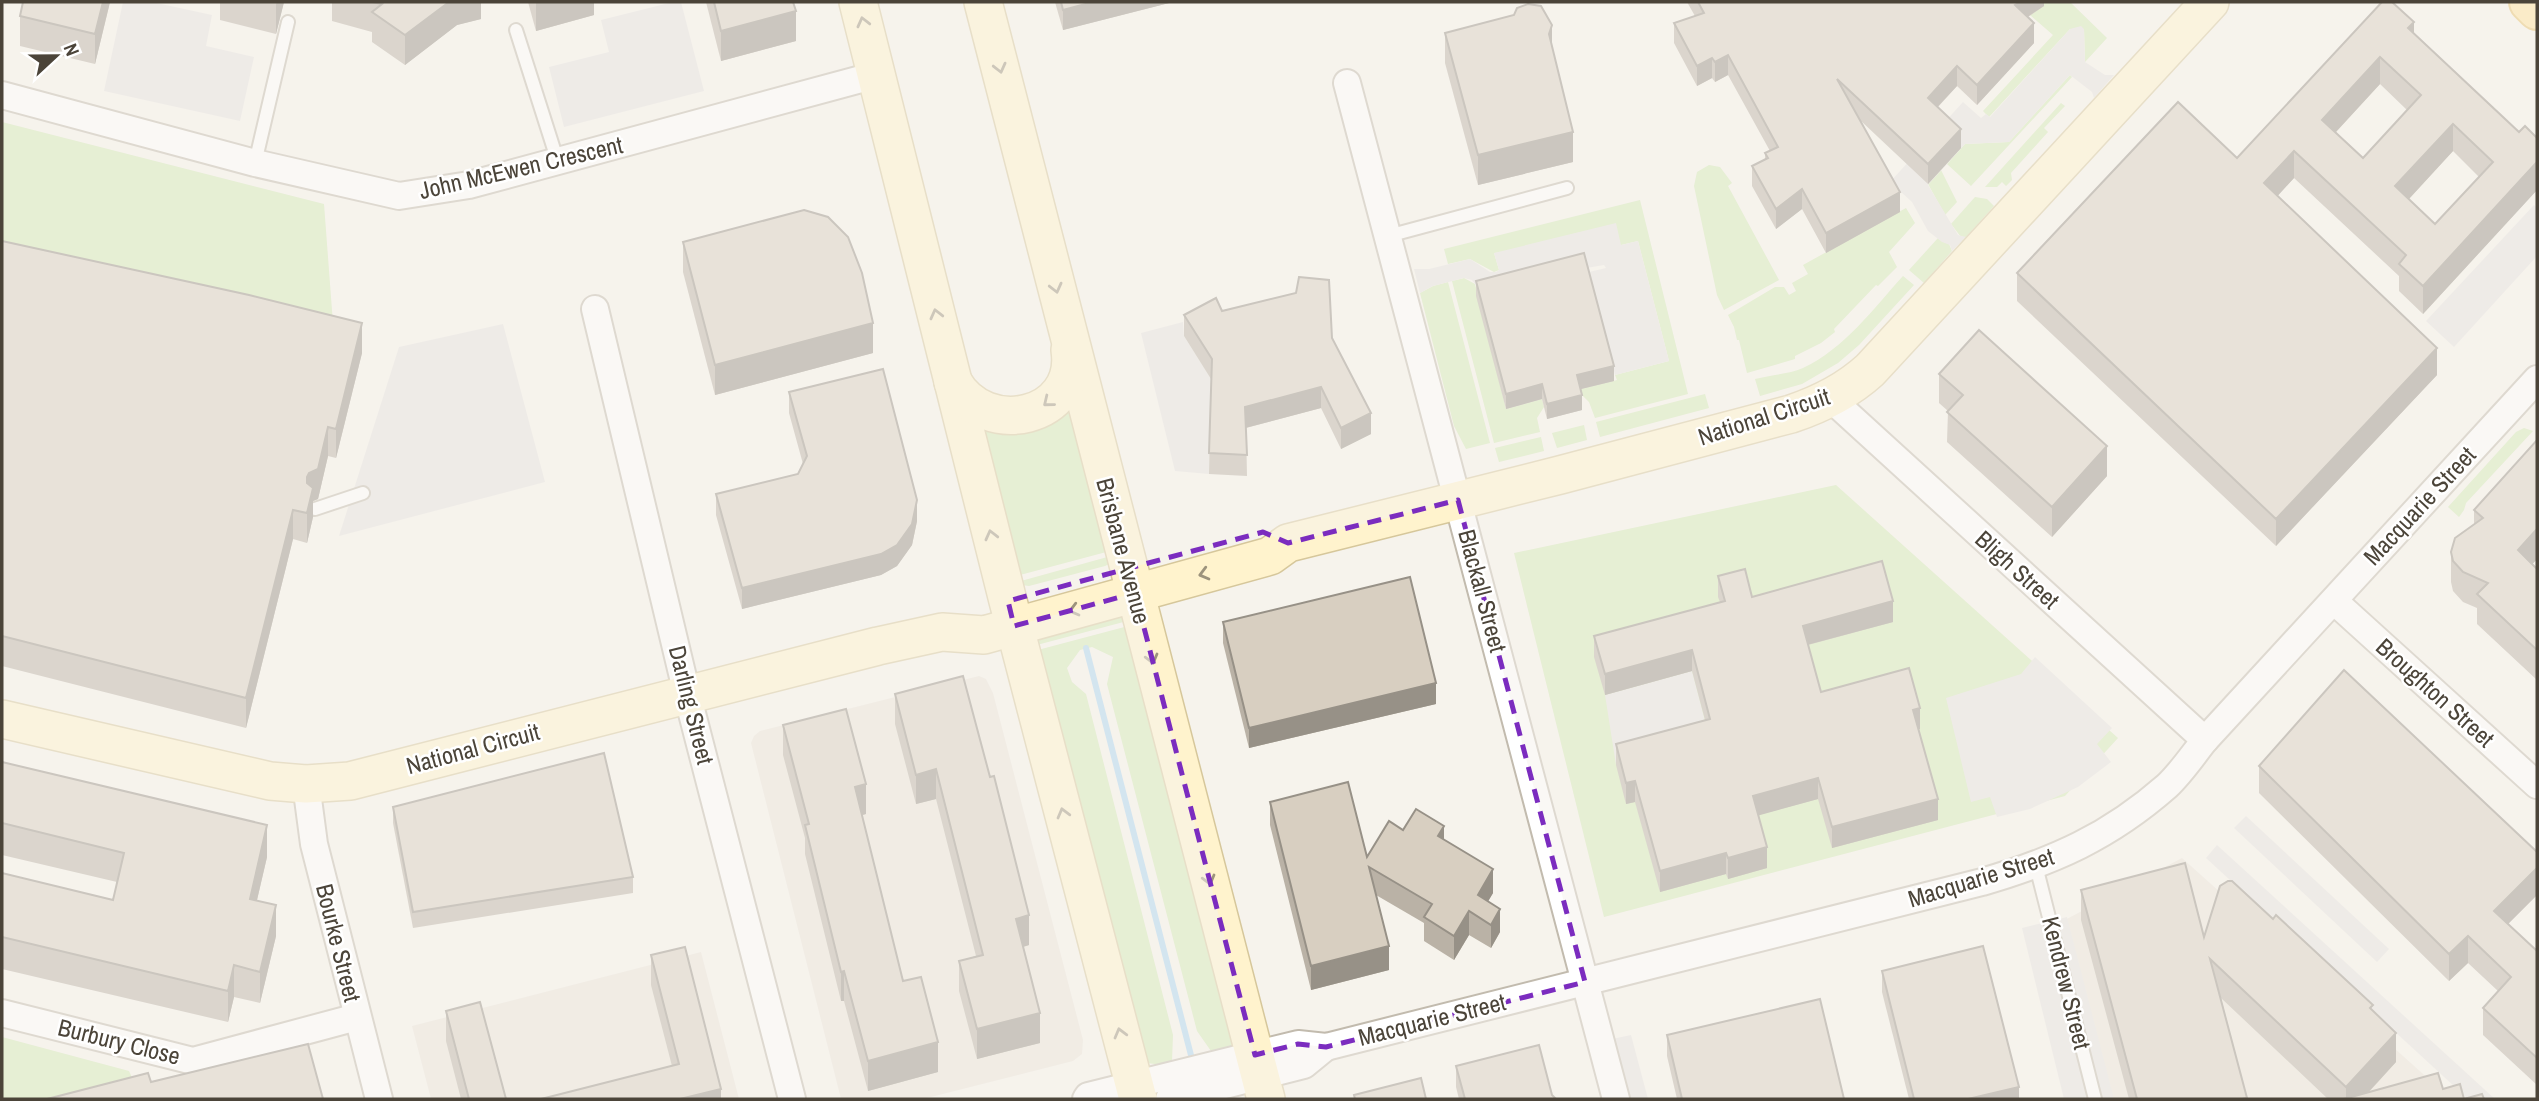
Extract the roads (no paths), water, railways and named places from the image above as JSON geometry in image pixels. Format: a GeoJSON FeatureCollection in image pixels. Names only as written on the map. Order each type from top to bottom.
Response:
{"type":"FeatureCollection","features":[{"type":"Feature","properties":{"kind":"main road"},"geometry":{"type":"LineString","coordinates":[[2529,2],[2537,10]]}},
{"type":"Feature","properties":{"kind":"street"},"geometry":{"type":"LineString","coordinates":[[858,2],[1011,614],[1136,1092]]}},
{"type":"Feature","properties":{"kind":"street","name":"Brisbane Avenue"},"geometry":{"type":"LineString","coordinates":[[983,2],[1260,1077]]}},
{"type":"Feature","properties":{"kind":"street","name":"National Circuit"},"geometry":{"type":"LineString","coordinates":[[2,719],[257,779],[306,785],[350,781],[687,694],[942,632],[984,635],[1011,614],[1131,581],[1270,556],[1287,543],[1763,422],[1808,408],[1858,381],[1880,360],[2210,2]]}},
{"type":"Feature","properties":{"kind":"street","name":"John McEwen Crescent"},"geometry":{"type":"LineString","coordinates":[[2,95],[255,163],[399,196],[469,185],[876,75]]}},
{"type":"Feature","properties":{"kind":"street","name":"Blackall Street"},"geometry":{"type":"LineString","coordinates":[[1347,83],[1616,1099]]}},
{"type":"Feature","properties":{"kind":"street","name":"Darling Street"},"geometry":{"type":"LineString","coordinates":[[595,309],[687,694],[792,1099]]}},
{"type":"Feature","properties":{"kind":"street"},"geometry":{"type":"LineString","coordinates":[[953,382],[966,400],[983,411],[1014,417],[1035,411],[1053,400],[1065,383],[1072,362],[1069,342]]}},
{"type":"Feature","properties":{"kind":"street","name":"Macquarie Street"},"geometry":{"type":"LineString","coordinates":[[1086,1099],[1173,1090],[1219,1075],[1260,1077],[1298,1044],[1326,1047],[2036,866],[2101,835],[2169,784],[2205,740],[2537,379]]}},
{"type":"Feature","properties":{"kind":"street","name":"Bligh Street"},"geometry":{"type":"LineString","coordinates":[[1830,398],[2205,740]]}},
{"type":"Feature","properties":{"kind":"street","name":"Broughton Street"},"geometry":{"type":"LineString","coordinates":[[2334,601],[2537,785]]}},
{"type":"Feature","properties":{"kind":"street","name":"Bourke Street"},"geometry":{"type":"LineString","coordinates":[[306,785],[314,844],[379,1099]]}},
{"type":"Feature","properties":{"kind":"street","name":"Burbury Close"},"geometry":{"type":"LineString","coordinates":[[2,1013],[193,1061],[357,1017]]}},
{"type":"Feature","properties":{"kind":"lane"},"geometry":{"type":"LineString","coordinates":[[255,163],[288,22]]}},
{"type":"Feature","properties":{"kind":"lane"},"geometry":{"type":"LineString","coordinates":[[516,30],[558,162]]}},
{"type":"Feature","properties":{"kind":"lane"},"geometry":{"type":"LineString","coordinates":[[1388,236],[1567,188]]}},
{"type":"Feature","properties":{"kind":"lane"},"geometry":{"type":"LineString","coordinates":[[315,509],[363,493]]}},
{"type":"Feature","properties":{"kind":"lane","name":"Kendrew Street"},"geometry":{"type":"LineString","coordinates":[[2036,866],[2095,1099]]}},
{"type":"Feature","properties":{"kind":"waterway"},"geometry":{"type":"LineString","coordinates":[[1086,648],[1193,1063]]}}]}
